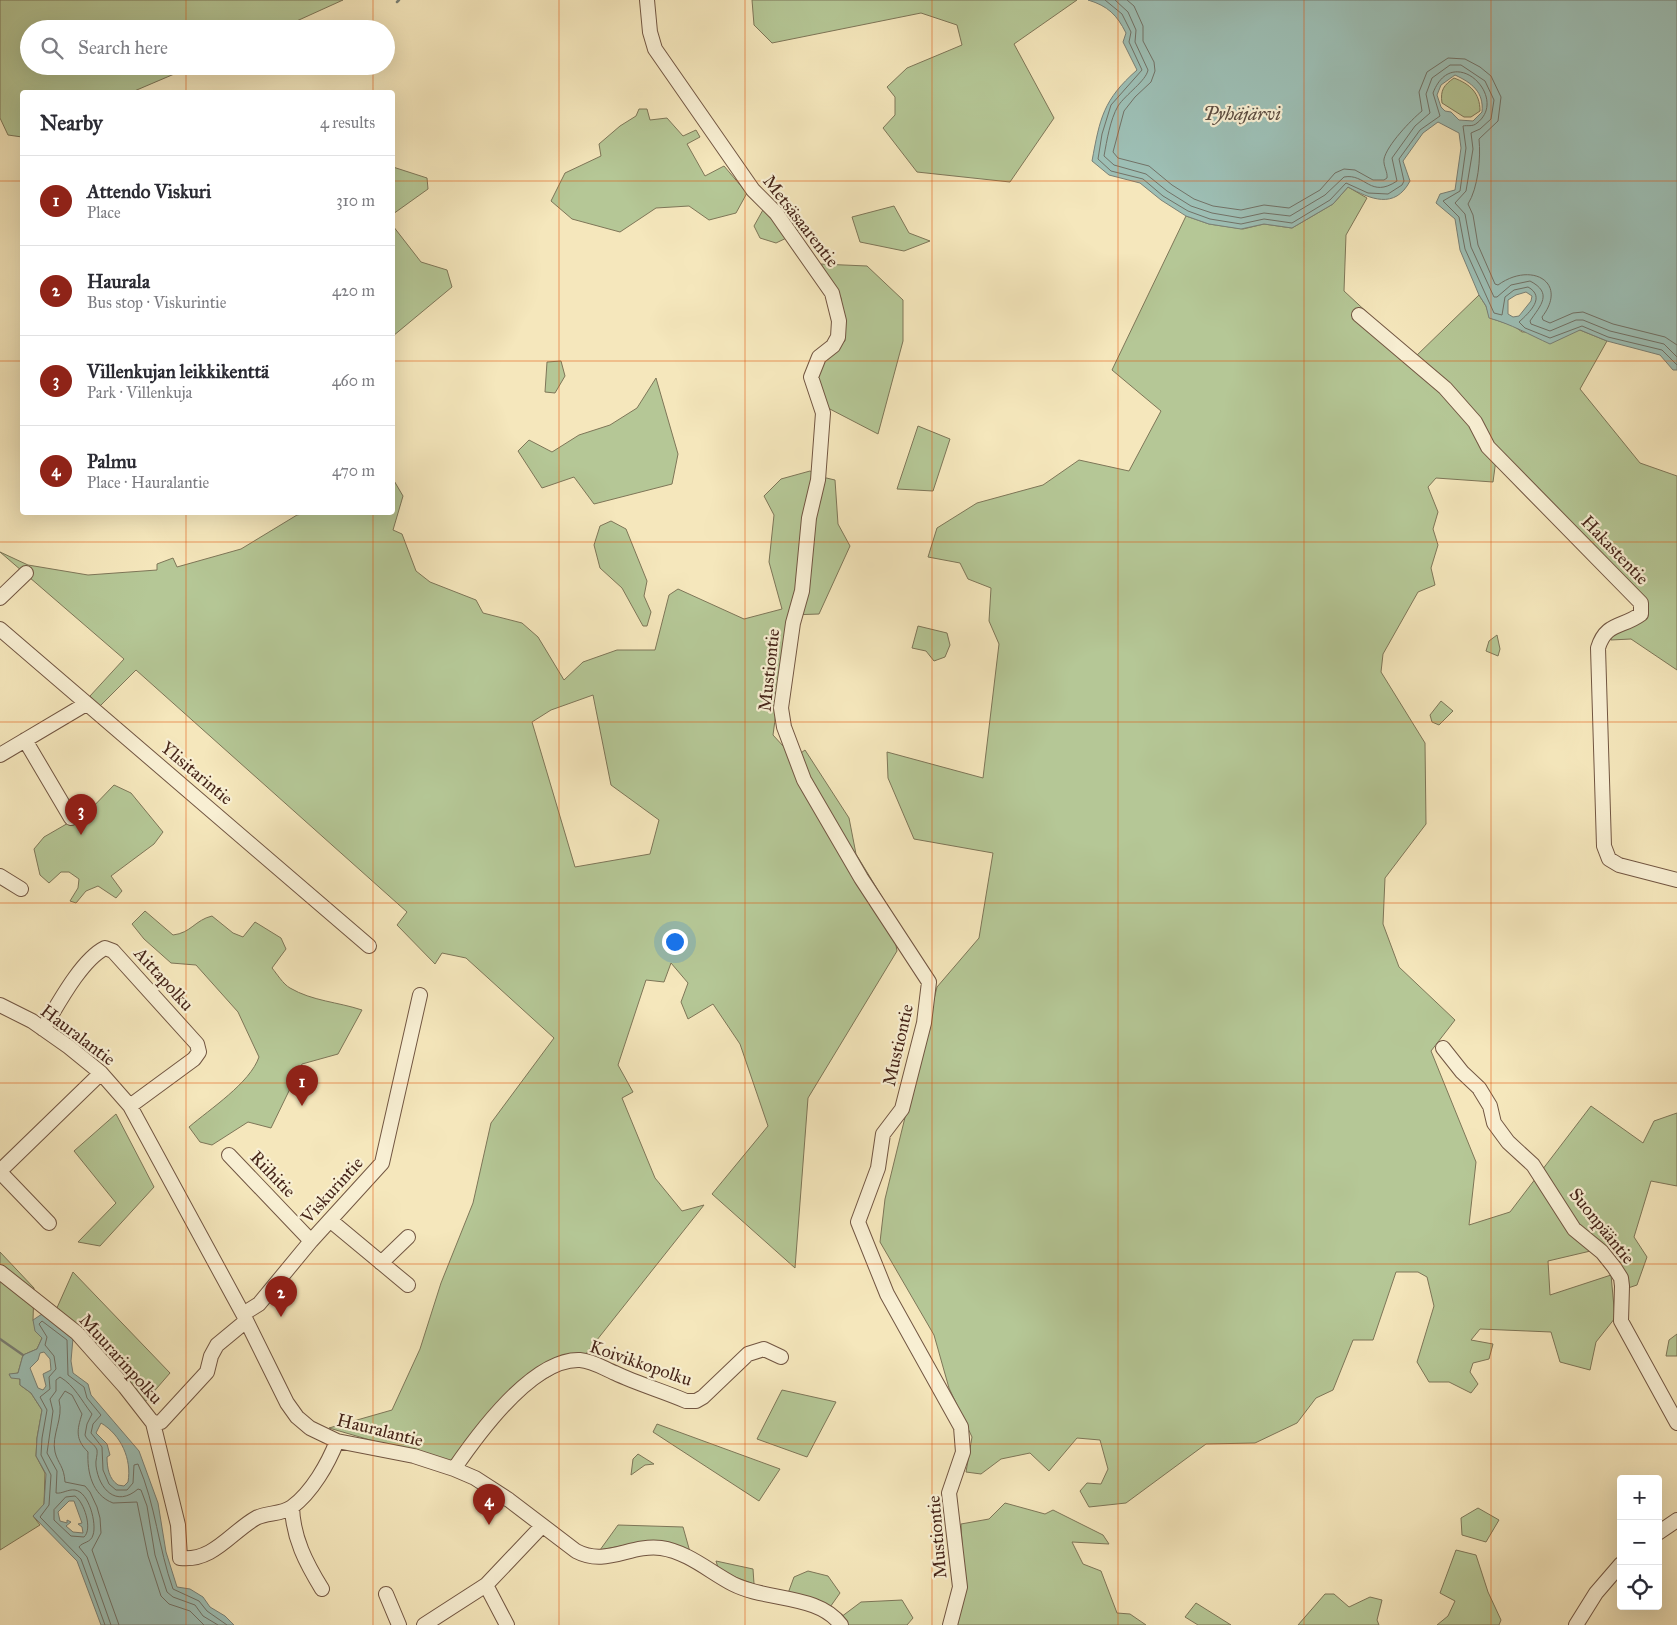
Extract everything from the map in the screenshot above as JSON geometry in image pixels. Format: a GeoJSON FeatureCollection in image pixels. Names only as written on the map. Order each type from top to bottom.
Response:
{"type":"FeatureCollection","features":[{"type":"Feature","properties":{"kind":"street","name":"Metsäsaarentie"},"geometry":{"type":"LineString","coordinates":[[647,0],[650,32],[655,49],[753,190],[776,213],[832,293],[839,321],[838,337],[833,346],[819,357],[811,377],[823,412],[818,480]]}},
{"type":"Feature","properties":{"kind":"street","name":"Hakastentie"},"geometry":{"type":"LineString","coordinates":[[1359,315],[1445,388],[1475,422],[1488,447],[1641,603],[1641,614],[1632,620],[1612,627],[1602,635],[1598,648],[1604,846],[1609,859],[1619,865],[1677,880]]}},
{"type":"Feature","properties":{"kind":"street","name":"Mustiontie"},"geometry":{"type":"LineString","coordinates":[[818,480],[809,518],[802,591],[793,624],[780,708],[789,743],[804,780],[861,878],[929,982],[924,1023],[902,1109],[883,1134],[878,1168],[858,1222],[886,1294],[960,1427],[963,1452],[949,1493],[960,1587],[950,1625]]}},
{"type":"Feature","properties":{"kind":"street"},"geometry":{"type":"LineString","coordinates":[[0,598],[26,572]]}},
{"type":"Feature","properties":{"kind":"street","name":"Ylisitarintie"},"geometry":{"type":"LineString","coordinates":[[0,629],[369,946]]}},
{"type":"Feature","properties":{"kind":"street"},"geometry":{"type":"LineString","coordinates":[[0,755],[86,704]]}},
{"type":"Feature","properties":{"kind":"street"},"geometry":{"type":"LineString","coordinates":[[25,740],[71,818]]}},
{"type":"Feature","properties":{"kind":"street"},"geometry":{"type":"LineString","coordinates":[[0,876],[21,889]]}},
{"type":"Feature","properties":{"kind":"street","name":"Aittapolku"},"geometry":{"type":"LineString","coordinates":[[43,1029],[68,989],[95,955],[105,948],[113,951],[197,1044],[199,1052],[194,1059],[130,1106]]}},
{"type":"Feature","properties":{"kind":"street","name":"Viskurintie"},"geometry":{"type":"LineString","coordinates":[[153,1423],[161,1422],[197,1383],[206,1372],[217,1345],[257,1305],[311,1241],[382,1163],[420,995]]}},
{"type":"Feature","properties":{"kind":"street","name":"Hauralantie"},"geometry":{"type":"LineString","coordinates":[[0,1005],[43,1029],[101,1073],[130,1106],[244,1317],[287,1404],[297,1417],[310,1428],[337,1441],[387,1450],[454,1469],[509,1500],[542,1526],[587,1557],[602,1558],[652,1548],[672,1551],[743,1588],[815,1606],[831,1614],[841,1625]]}},
{"type":"Feature","properties":{"kind":"street","name":"Suonpääntie"},"geometry":{"type":"LineString","coordinates":[[1443,1048],[1462,1072],[1479,1088],[1490,1106],[1494,1123],[1508,1142],[1533,1165],[1574,1229],[1602,1252],[1621,1278],[1621,1321],[1677,1423]]}},
{"type":"Feature","properties":{"kind":"street"},"geometry":{"type":"LineString","coordinates":[[49,1223],[0,1171],[101,1073]]}},
{"type":"Feature","properties":{"kind":"street","name":"Riihitie"},"geometry":{"type":"LineString","coordinates":[[229,1155],[311,1241]]}},
{"type":"Feature","properties":{"kind":"street"},"geometry":{"type":"LineString","coordinates":[[331,1221],[408,1285]]}},
{"type":"Feature","properties":{"kind":"street"},"geometry":{"type":"LineString","coordinates":[[381,1262],[408,1237]]}},
{"type":"Feature","properties":{"kind":"street","name":"Muurarinpolku"},"geometry":{"type":"LineString","coordinates":[[0,1272],[77,1333],[125,1386],[153,1423],[178,1525],[180,1558],[196,1558],[206,1554],[254,1519],[266,1514],[282,1512],[292,1507]]}},
{"type":"Feature","properties":{"kind":"street","name":"Koivikkopolku"},"geometry":{"type":"LineString","coordinates":[[454,1469],[477,1436],[508,1400],[531,1381],[561,1362],[580,1360],[594,1362],[615,1373],[686,1401],[696,1401],[703,1397],[748,1354],[764,1349],[781,1357]]}},
{"type":"Feature","properties":{"kind":"street"},"geometry":{"type":"LineString","coordinates":[[322,1589],[301,1550],[293,1525],[292,1507],[312,1486],[337,1441]]}},
{"type":"Feature","properties":{"kind":"street"},"geometry":{"type":"LineString","coordinates":[[1662,1530],[1677,1520]]}},
{"type":"Feature","properties":{"kind":"street"},"geometry":{"type":"LineString","coordinates":[[424,1625],[486,1585],[542,1526]]}},
{"type":"Feature","properties":{"kind":"street"},"geometry":{"type":"LineString","coordinates":[[1576,1625],[1596,1593],[1620,1565]]}},
{"type":"Feature","properties":{"kind":"street"},"geometry":{"type":"LineString","coordinates":[[486,1585],[507,1625]]}},
{"type":"Feature","properties":{"kind":"street"},"geometry":{"type":"LineString","coordinates":[[386,1594],[399,1625]]}},
{"type":"Feature","properties":{"kind":"green space"},"geometry":{"type":"Polygon","coordinates":[[[0,0],[343,0],[299,20],[20,20],[20,75],[172,75],[137,90],[20,90],[20,137],[8,135],[0,118],[0,0]]]}},
{"type":"Feature","properties":{"kind":"green space"},"geometry":{"type":"Polygon","coordinates":[[[752,0],[1077,0],[1014,44],[1054,118],[1010,182],[917,172],[883,128],[895,115],[895,97],[887,87],[907,68],[962,45],[957,25],[921,13],[772,43],[754,25],[752,0]]]}},
{"type":"Feature","properties":{"kind":"green space"},"geometry":{"type":"Polygon","coordinates":[[[1454,78],[1465,83],[1476,94],[1480,111],[1471,117],[1464,117],[1442,103],[1444,88],[1454,78]]]}},
{"type":"Feature","properties":{"kind":"green space"},"geometry":{"type":"Polygon","coordinates":[[[639,109],[647,109],[650,120],[667,118],[683,136],[696,130],[700,137],[687,144],[705,176],[724,166],[747,193],[736,213],[709,220],[689,206],[656,208],[620,232],[572,219],[551,201],[565,173],[601,156],[599,144],[620,126],[636,116],[639,109]]]}},
{"type":"Feature","properties":{"kind":"green space"},"geometry":{"type":"Polygon","coordinates":[[[395,168],[427,178],[428,189],[395,213],[395,168]]]}},
{"type":"Feature","properties":{"kind":"green space"},"geometry":{"type":"Polygon","coordinates":[[[1348,187],[1367,198],[1346,235],[1344,291],[1415,357],[1479,295],[1486,306],[1490,318],[1514,326],[1522,332],[1580,330],[1607,341],[1580,389],[1640,463],[1677,476],[1677,670],[1631,639],[1611,640],[1610,634],[1645,615],[1497,452],[1493,482],[1436,478],[1428,487],[1438,512],[1433,529],[1438,545],[1431,568],[1435,585],[1418,592],[1383,654],[1381,672],[1425,743],[1426,824],[1385,878],[1383,924],[1399,967],[1455,1020],[1431,1051],[1476,1162],[1469,1225],[1510,1212],[1591,1106],[1643,1143],[1654,1121],[1677,1113],[1677,1186],[1651,1181],[1634,1237],[1647,1257],[1637,1285],[1625,1289],[1616,1245],[1548,1261],[1550,1295],[1611,1275],[1615,1318],[1596,1342],[1590,1370],[1560,1362],[1551,1332],[1480,1329],[1471,1340],[1493,1344],[1489,1359],[1473,1363],[1470,1372],[1478,1384],[1471,1393],[1449,1382],[1429,1382],[1417,1362],[1434,1306],[1427,1277],[1418,1272],[1396,1272],[1373,1340],[1353,1340],[1333,1390],[1316,1398],[1297,1423],[1255,1443],[1206,1444],[1126,1503],[1089,1507],[1080,1491],[1087,1483],[1101,1484],[1108,1469],[1100,1440],[1077,1438],[1049,1471],[1030,1453],[1001,1459],[981,1474],[966,1472],[972,1437],[949,1388],[934,1335],[880,1242],[885,1199],[937,987],[979,938],[993,853],[914,839],[888,778],[887,752],[983,778],[999,644],[989,621],[991,588],[968,579],[960,563],[928,557],[937,528],[977,503],[1043,485],[1079,460],[1129,471],[1161,411],[1112,370],[1186,216],[1209,224],[1243,229],[1264,224],[1292,228],[1333,204],[1348,187]]]}},
{"type":"Feature","properties":{"kind":"green space"},"geometry":{"type":"Polygon","coordinates":[[[784,205],[797,208],[802,221],[797,233],[776,243],[760,238],[754,226],[764,208],[784,205]]]}},
{"type":"Feature","properties":{"kind":"green space"},"geometry":{"type":"Polygon","coordinates":[[[894,206],[909,233],[930,241],[904,251],[860,242],[852,217],[894,206]]]}},
{"type":"Feature","properties":{"kind":"green space"},"geometry":{"type":"Polygon","coordinates":[[[395,229],[421,262],[447,270],[452,287],[395,334],[395,229]]]}},
{"type":"Feature","properties":{"kind":"green space"},"geometry":{"type":"Polygon","coordinates":[[[821,264],[867,266],[903,300],[903,341],[878,434],[826,407],[818,381],[818,367],[845,341],[841,298],[821,264]]]}},
{"type":"Feature","properties":{"kind":"green space"},"geometry":{"type":"Polygon","coordinates":[[[561,361],[565,376],[555,393],[545,392],[547,362],[561,361]]]}},
{"type":"Feature","properties":{"kind":"green space"},"geometry":{"type":"Polygon","coordinates":[[[656,378],[678,454],[672,484],[594,504],[574,477],[542,488],[518,451],[529,440],[552,452],[579,435],[610,425],[637,408],[656,378]]]}},
{"type":"Feature","properties":{"kind":"green space"},"geometry":{"type":"Polygon","coordinates":[[[918,426],[950,439],[933,491],[897,489],[918,426]]]}},
{"type":"Feature","properties":{"kind":"green space"},"geometry":{"type":"Polygon","coordinates":[[[810,471],[822,477],[835,480],[838,524],[850,546],[819,614],[789,615],[773,735],[794,758],[805,750],[849,818],[856,854],[890,910],[897,951],[808,1098],[795,1268],[712,1194],[768,1126],[740,1044],[713,1004],[688,1019],[681,1002],[688,983],[671,963],[664,982],[646,980],[618,1065],[633,1092],[622,1098],[655,1178],[682,1211],[704,1205],[585,1355],[492,1411],[449,1463],[329,1428],[392,1410],[420,1349],[441,1283],[473,1203],[491,1123],[554,1038],[466,958],[442,953],[435,964],[397,925],[407,912],[136,670],[100,706],[90,696],[124,659],[0,552],[28,565],[88,575],[157,570],[157,564],[173,558],[177,567],[241,549],[297,515],[395,515],[395,482],[403,496],[393,530],[402,534],[416,571],[430,582],[476,600],[483,613],[522,623],[538,637],[564,680],[583,662],[617,650],[655,650],[669,595],[678,589],[744,619],[782,609],[769,562],[774,515],[764,496],[781,479],[810,471]],[[593,695],[551,710],[532,722],[575,867],[650,854],[659,820],[611,785],[593,695]]]}},
{"type":"Feature","properties":{"kind":"green space"},"geometry":{"type":"Polygon","coordinates":[[[611,521],[626,529],[647,581],[644,596],[651,612],[647,626],[643,626],[622,588],[600,568],[594,545],[600,526],[611,521]]]}},
{"type":"Feature","properties":{"kind":"green space"},"geometry":{"type":"Polygon","coordinates":[[[918,626],[947,633],[950,645],[945,657],[934,661],[926,651],[912,648],[918,626]]]}},
{"type":"Feature","properties":{"kind":"green space"},"geometry":{"type":"Polygon","coordinates":[[[1497,635],[1500,649],[1498,656],[1486,651],[1489,641],[1497,635]]]}},
{"type":"Feature","properties":{"kind":"green space"},"geometry":{"type":"Polygon","coordinates":[[[1441,701],[1453,711],[1439,725],[1432,722],[1430,715],[1441,701]]]}},
{"type":"Feature","properties":{"kind":"green space"},"geometry":{"type":"Polygon","coordinates":[[[114,785],[131,793],[163,832],[154,844],[111,876],[122,891],[116,898],[98,886],[86,891],[76,903],[70,901],[78,888],[79,879],[69,872],[61,872],[49,883],[40,875],[34,849],[44,837],[89,811],[114,785]]]}},
{"type":"Feature","properties":{"kind":"green space"},"geometry":{"type":"Polygon","coordinates":[[[145,911],[173,935],[184,932],[201,920],[212,916],[233,933],[243,937],[255,922],[281,938],[286,949],[272,968],[287,986],[316,999],[362,1010],[338,1054],[302,1064],[271,1128],[248,1122],[212,1145],[200,1142],[189,1127],[238,1086],[254,1067],[259,1057],[238,1012],[196,965],[171,963],[144,939],[132,924],[145,911]]]}},
{"type":"Feature","properties":{"kind":"green space"},"geometry":{"type":"Polygon","coordinates":[[[116,1114],[154,1187],[100,1246],[78,1242],[116,1203],[74,1151],[116,1114]]]}},
{"type":"Feature","properties":{"kind":"green space"},"geometry":{"type":"Polygon","coordinates":[[[0,1252],[34,1288],[33,1320],[42,1338],[37,1349],[23,1355],[18,1373],[9,1375],[20,1379],[20,1385],[31,1393],[42,1410],[36,1456],[45,1473],[44,1505],[33,1516],[40,1525],[0,1550],[0,1252]]]}},
{"type":"Feature","properties":{"kind":"green space"},"geometry":{"type":"Polygon","coordinates":[[[73,1272],[170,1373],[144,1403],[56,1310],[73,1272]]]}},
{"type":"Feature","properties":{"kind":"green space"},"geometry":{"type":"Polygon","coordinates":[[[1677,1334],[1677,1356],[1666,1356],[1669,1340],[1677,1334]]]}},
{"type":"Feature","properties":{"kind":"green space"},"geometry":{"type":"Polygon","coordinates":[[[782,1390],[836,1402],[807,1457],[757,1439],[782,1390]]]}},
{"type":"Feature","properties":{"kind":"green space"},"geometry":{"type":"Polygon","coordinates":[[[657,1424],[780,1469],[759,1501],[653,1432],[657,1424]]]}},
{"type":"Feature","properties":{"kind":"green space"},"geometry":{"type":"Polygon","coordinates":[[[638,1454],[654,1464],[645,1465],[631,1475],[633,1459],[638,1454]]]}},
{"type":"Feature","properties":{"kind":"green space"},"geometry":{"type":"Polygon","coordinates":[[[1005,1503],[1045,1514],[1053,1510],[1103,1535],[1109,1544],[1072,1542],[1083,1564],[1101,1571],[1117,1613],[1130,1614],[1146,1625],[957,1625],[964,1583],[961,1524],[989,1519],[1005,1503]]]}},
{"type":"Feature","properties":{"kind":"green space"},"geometry":{"type":"Polygon","coordinates":[[[1478,1508],[1499,1520],[1486,1542],[1462,1535],[1461,1518],[1478,1508]]]}},
{"type":"Feature","properties":{"kind":"green space"},"geometry":{"type":"Polygon","coordinates":[[[618,1525],[683,1527],[690,1552],[647,1541],[600,1550],[618,1525]]]}},
{"type":"Feature","properties":{"kind":"green space"},"geometry":{"type":"Polygon","coordinates":[[[1456,1550],[1476,1555],[1488,1592],[1501,1620],[1499,1625],[1437,1625],[1448,1616],[1455,1601],[1440,1593],[1456,1550]]]}},
{"type":"Feature","properties":{"kind":"green space"},"geometry":{"type":"Polygon","coordinates":[[[716,1561],[753,1569],[754,1584],[719,1571],[716,1561]]]}},
{"type":"Feature","properties":{"kind":"green space"},"geometry":{"type":"Polygon","coordinates":[[[808,1571],[828,1576],[840,1593],[828,1610],[787,1596],[794,1577],[808,1571]]]}},
{"type":"Feature","properties":{"kind":"green space"},"geometry":{"type":"Polygon","coordinates":[[[1325,1594],[1334,1594],[1349,1607],[1370,1597],[1382,1600],[1377,1620],[1379,1625],[1298,1625],[1325,1594]]]}},
{"type":"Feature","properties":{"kind":"green space"},"geometry":{"type":"Polygon","coordinates":[[[902,1600],[913,1618],[907,1625],[847,1625],[841,1617],[861,1602],[902,1600]]]}},
{"type":"Feature","properties":{"kind":"green space"},"geometry":{"type":"Polygon","coordinates":[[[1196,1603],[1231,1625],[1198,1625],[1185,1617],[1196,1603]]]}},
{"type":"Feature","properties":{"kind":"water","name":"Pyhäjärvi"},"geometry":{"type":"Polygon","coordinates":[[[1088,0],[1677,0],[1677,370],[1673,370],[1660,355],[1607,341],[1580,330],[1550,344],[1513,326],[1489,318],[1486,306],[1479,295],[1460,250],[1455,219],[1436,203],[1440,194],[1455,190],[1461,148],[1459,133],[1438,122],[1423,133],[1403,161],[1410,181],[1397,196],[1390,199],[1373,198],[1348,187],[1333,204],[1292,228],[1264,224],[1241,229],[1209,224],[1186,216],[1161,200],[1140,183],[1109,175],[1092,161],[1101,121],[1117,91],[1137,70],[1123,42],[1126,33],[1123,27],[1106,8],[1088,0]],[[1455,75],[1441,85],[1437,95],[1441,107],[1445,111],[1451,112],[1459,120],[1473,121],[1482,112],[1481,99],[1472,85],[1455,75]],[[1526,292],[1508,300],[1508,314],[1513,317],[1519,316],[1531,301],[1532,296],[1526,292]]]}},
{"type":"Feature","properties":{"kind":"water"},"geometry":{"type":"Polygon","coordinates":[[[42,1314],[73,1338],[71,1361],[73,1373],[88,1384],[91,1395],[139,1451],[158,1503],[166,1552],[177,1587],[190,1589],[203,1597],[210,1607],[225,1616],[234,1625],[101,1625],[77,1561],[33,1516],[44,1504],[46,1474],[36,1456],[42,1410],[31,1393],[20,1385],[20,1379],[11,1378],[9,1374],[18,1373],[23,1355],[37,1349],[42,1338],[35,1331],[33,1320],[42,1314]],[[44,1352],[40,1353],[38,1360],[30,1368],[38,1388],[43,1390],[46,1386],[43,1374],[51,1370],[50,1359],[44,1352]],[[101,1423],[96,1433],[107,1444],[110,1455],[107,1457],[109,1473],[115,1483],[124,1486],[128,1482],[129,1473],[124,1448],[114,1434],[101,1423]],[[69,1501],[58,1512],[60,1521],[67,1523],[67,1520],[71,1522],[66,1526],[73,1532],[83,1533],[82,1527],[78,1524],[82,1523],[74,1501],[69,1501]]]}},
{"type":"Feature","properties":{"kind":"waterway"},"geometry":{"type":"LineString","coordinates":[[0,1339],[23,1355]]}},
{"type":"Feature","properties":{"kind":"place","name":"Villenkujan leikkikenttä"},"geometry":{"type":"Point","coordinates":[81,835]}},
{"type":"Feature","properties":{"kind":"place","name":"Attendo Viskuri"},"geometry":{"type":"Point","coordinates":[302,1106]}},
{"type":"Feature","properties":{"kind":"place","name":"Haurala"},"geometry":{"type":"Point","coordinates":[281,1317]}},
{"type":"Feature","properties":{"kind":"place","name":"Palmu"},"geometry":{"type":"Point","coordinates":[489,1525]}}]}
